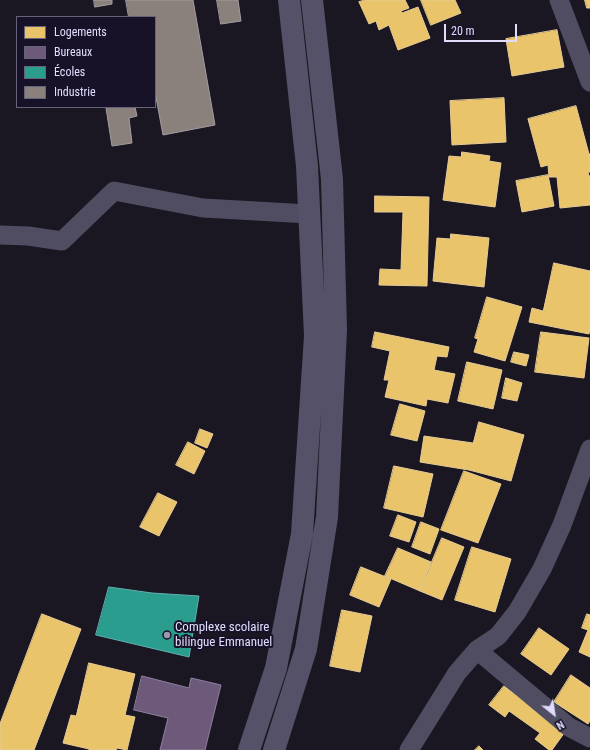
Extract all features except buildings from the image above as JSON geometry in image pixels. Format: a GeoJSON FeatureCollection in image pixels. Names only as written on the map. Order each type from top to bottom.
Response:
{"type":"FeatureCollection","features":[{"type":"Feature","properties":{"kind":"main road"},"geometry":{"type":"LineString","coordinates":[[249,750],[276,668],[302,534],[315,336],[307,166],[289,0]]}},
{"type":"Feature","properties":{"kind":"main road"},"geometry":{"type":"LineString","coordinates":[[274,750],[306,649],[327,518],[336,338],[332,179],[312,0]]}},
{"type":"Feature","properties":{"kind":"street"},"geometry":{"type":"LineString","coordinates":[[559,0],[590,82]]}},
{"type":"Feature","properties":{"kind":"street"},"geometry":{"type":"LineString","coordinates":[[0,235],[28,236],[62,241],[114,191],[203,208],[309,214]]}},
{"type":"Feature","properties":{"kind":"street"},"geometry":{"type":"LineString","coordinates":[[409,750],[457,673],[477,650],[498,636],[517,612],[542,569],[562,525],[590,449]]}},
{"type":"Feature","properties":{"kind":"street"},"geometry":{"type":"LineString","coordinates":[[477,650],[569,727],[590,738]]}},
{"type":"Feature","properties":{"kind":"place","name":"Complexe scolaire bilingue Emmanuel"},"geometry":{"type":"Point","coordinates":[167,635]}}]}
